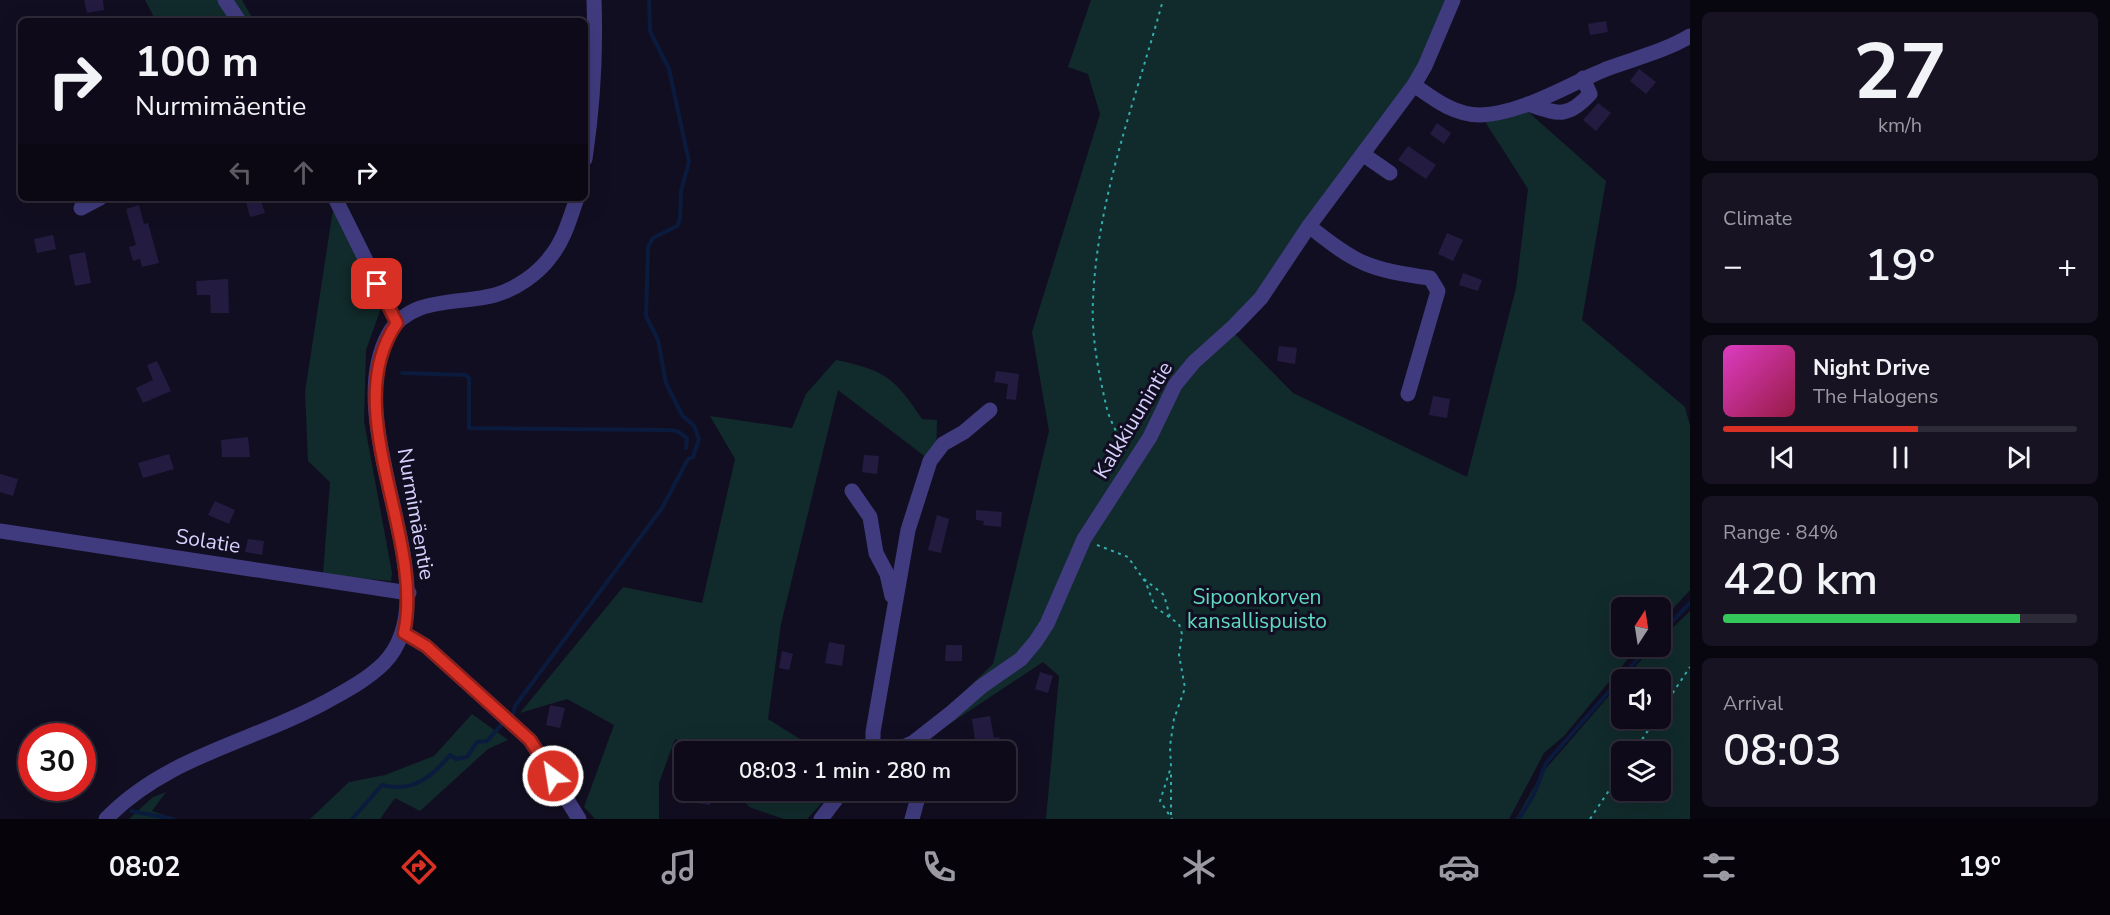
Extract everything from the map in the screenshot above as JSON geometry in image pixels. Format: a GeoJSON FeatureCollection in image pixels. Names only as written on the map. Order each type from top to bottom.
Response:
{"type":"FeatureCollection","features":[{"type":"Feature","properties":{"kind":"street"},"geometry":{"type":"LineString","coordinates":[[225,0],[237,18]]}},
{"type":"Feature","properties":{"kind":"street"},"geometry":{"type":"LineString","coordinates":[[588,140],[596,51],[594,0]]}},
{"type":"Feature","properties":{"kind":"street","name":"Kalkkiuunintie"},"geometry":{"type":"LineString","coordinates":[[922,741],[982,686],[1021,659],[1036,641],[1047,624],[1084,539],[1150,437],[1175,385],[1194,362],[1261,298],[1309,226],[1414,85],[1425,66],[1453,0]]}},
{"type":"Feature","properties":{"kind":"street"},"geometry":{"type":"LineString","coordinates":[[1414,85],[1443,106],[1479,115],[1528,104],[1583,78],[1674,46],[1690,36]]}},
{"type":"Feature","properties":{"kind":"street"},"geometry":{"type":"LineString","coordinates":[[1528,104],[1554,113],[1576,110],[1590,94],[1583,78]]}},
{"type":"Feature","properties":{"kind":"street"},"geometry":{"type":"LineString","coordinates":[[1364,155],[1389,173]]}},
{"type":"Feature","properties":{"kind":"street"},"geometry":{"type":"LineString","coordinates":[[81,208],[94,201]]}},
{"type":"Feature","properties":{"kind":"street"},"geometry":{"type":"LineString","coordinates":[[336,201],[397,323],[419,309],[438,302],[495,295],[512,288],[535,273],[552,256],[567,227],[576,201]]}},
{"type":"Feature","properties":{"kind":"street"},"geometry":{"type":"LineString","coordinates":[[1309,226],[1341,253],[1361,264],[1430,278],[1436,285],[1438,291],[1408,394]]}},
{"type":"Feature","properties":{"kind":"street","name":"Nurmimäentie"},"geometry":{"type":"LineString","coordinates":[[106,819],[138,790],[176,767],[311,710],[346,691],[384,663],[404,633],[409,593],[377,419],[375,388],[380,355],[397,323]]}},
{"type":"Feature","properties":{"kind":"street"},"geometry":{"type":"LineString","coordinates":[[873,741],[893,608],[908,530],[930,461],[943,444],[964,432],[990,410]]}},
{"type":"Feature","properties":{"kind":"street"},"geometry":{"type":"LineString","coordinates":[[852,491],[870,517],[876,553],[887,574],[893,608]]}},
{"type":"Feature","properties":{"kind":"street","name":"Solatie"},"geometry":{"type":"LineString","coordinates":[[0,531],[409,593]]}},
{"type":"Feature","properties":{"kind":"street"},"geometry":{"type":"LineString","coordinates":[[404,633],[426,646],[530,740],[579,819]]}},
{"type":"Feature","properties":{"kind":"street"},"geometry":{"type":"LineString","coordinates":[[821,819],[835,801]]}},
{"type":"Feature","properties":{"kind":"street"},"geometry":{"type":"LineString","coordinates":[[912,819],[917,801]]}},
{"type":"Feature","properties":{"kind":"path"},"geometry":{"type":"LineString","coordinates":[[1126,454],[1107,410],[1093,325],[1093,301],[1100,239],[1116,156],[1163,0]]}},
{"type":"Feature","properties":{"kind":"path"},"geometry":{"type":"LineString","coordinates":[[1084,539],[1128,557],[1142,576],[1164,595],[1170,617]]}},
{"type":"Feature","properties":{"kind":"path"},"geometry":{"type":"LineString","coordinates":[[1142,576],[1155,607],[1179,624],[1182,634],[1179,655],[1185,688],[1174,719],[1170,747],[1172,818]]}},
{"type":"Feature","properties":{"kind":"path"},"geometry":{"type":"LineString","coordinates":[[1671,696],[1690,667]]}},
{"type":"Feature","properties":{"kind":"path"},"geometry":{"type":"LineString","coordinates":[[1172,767],[1160,801],[1172,818]]}},
{"type":"Feature","properties":{"kind":"path"},"geometry":{"type":"LineString","coordinates":[[1590,819],[1611,788]]}},
{"type":"Feature","properties":{"kind":"green space"},"geometry":{"type":"Polygon","coordinates":[[[145,0],[242,0],[252,18],[154,18],[145,0]]]}},
{"type":"Feature","properties":{"kind":"green space","name":"Sipoonkorven kansallispuisto"},"geometry":{"type":"Polygon","coordinates":[[[1091,0],[1453,0],[1416,86],[1234,333],[1293,393],[1467,477],[1516,288],[1528,189],[1482,117],[1525,109],[1606,181],[1582,320],[1685,407],[1690,426],[1690,590],[1671,611],[1671,597],[1611,597],[1611,657],[1630,657],[1620,669],[1611,669],[1611,679],[1564,736],[1544,753],[1509,819],[1046,819],[1059,676],[1043,662],[933,735],[925,729],[993,664],[1049,431],[1032,332],[1100,114],[1088,74],[1068,67],[1091,0]]]}},
{"type":"Feature","properties":{"kind":"green space"},"geometry":{"type":"Polygon","coordinates":[[[334,203],[381,308],[366,350],[364,421],[392,573],[391,581],[323,575],[330,482],[308,461],[305,392],[334,203]]]}},
{"type":"Feature","properties":{"kind":"green space"},"geometry":{"type":"Polygon","coordinates":[[[836,360],[878,372],[896,385],[922,419],[937,420],[936,465],[838,390],[781,624],[768,719],[803,741],[678,741],[675,739],[659,783],[659,819],[595,819],[584,807],[614,725],[567,699],[520,713],[623,587],[702,603],[735,459],[710,416],[792,428],[806,394],[836,360]]]}},
{"type":"Feature","properties":{"kind":"green space"},"geometry":{"type":"Polygon","coordinates":[[[1690,611],[1690,819],[1516,819],[1542,773],[1611,694],[1611,729],[1671,729],[1671,669],[1633,669],[1644,657],[1671,657],[1671,629],[1690,611]]]}},
{"type":"Feature","properties":{"kind":"green space"},"geometry":{"type":"Polygon","coordinates":[[[472,714],[508,740],[488,749],[420,811],[395,798],[380,819],[310,819],[349,782],[385,775],[434,756],[472,714]]]}},
{"type":"Feature","properties":{"kind":"green space"},"geometry":{"type":"Polygon","coordinates":[[[166,792],[152,811],[176,819],[129,819],[153,797],[166,792]]]}},
{"type":"Feature","properties":{"kind":"green space"},"geometry":{"type":"Polygon","coordinates":[[[744,801],[824,801],[807,819],[784,819],[749,807],[744,801]]]}},
{"type":"Feature","properties":{"kind":"building"},"geometry":{"type":"Polygon","coordinates":[[[84,0],[103,0],[104,10],[87,13],[84,0]]]}},
{"type":"Feature","properties":{"kind":"building"},"geometry":{"type":"Polygon","coordinates":[[[1606,21],[1608,32],[1590,35],[1588,24],[1606,21]]]}},
{"type":"Feature","properties":{"kind":"building"},"geometry":{"type":"Polygon","coordinates":[[[1639,69],[1656,82],[1646,94],[1630,81],[1639,69]]]}},
{"type":"Feature","properties":{"kind":"building"},"geometry":{"type":"Polygon","coordinates":[[[1598,103],[1611,113],[1596,131],[1583,120],[1598,103]]]}},
{"type":"Feature","properties":{"kind":"building"},"geometry":{"type":"Polygon","coordinates":[[[1437,123],[1451,133],[1444,144],[1430,134],[1437,123]]]}},
{"type":"Feature","properties":{"kind":"building"},"geometry":{"type":"Polygon","coordinates":[[[1408,146],[1436,165],[1426,179],[1398,160],[1408,146]]]}},
{"type":"Feature","properties":{"kind":"building"},"geometry":{"type":"Polygon","coordinates":[[[246,201],[261,201],[265,213],[250,217],[246,201]]]}},
{"type":"Feature","properties":{"kind":"building"},"geometry":{"type":"Polygon","coordinates":[[[139,205],[144,224],[148,223],[159,263],[142,267],[140,259],[133,261],[129,247],[136,245],[126,209],[139,205]]]}},
{"type":"Feature","properties":{"kind":"building"},"geometry":{"type":"Polygon","coordinates":[[[1447,233],[1463,240],[1453,261],[1438,254],[1447,233]]]}},
{"type":"Feature","properties":{"kind":"building"},"geometry":{"type":"Polygon","coordinates":[[[53,235],[56,249],[37,253],[34,239],[53,235]]]}},
{"type":"Feature","properties":{"kind":"building"},"geometry":{"type":"Polygon","coordinates":[[[85,252],[91,283],[75,286],[69,255],[85,252]]]}},
{"type":"Feature","properties":{"kind":"building"},"geometry":{"type":"Polygon","coordinates":[[[1463,273],[1482,280],[1478,291],[1459,285],[1463,273]]]}},
{"type":"Feature","properties":{"kind":"building"},"geometry":{"type":"Polygon","coordinates":[[[228,279],[229,313],[211,313],[210,295],[197,295],[196,281],[228,279]]]}},
{"type":"Feature","properties":{"kind":"building"},"geometry":{"type":"Polygon","coordinates":[[[1279,346],[1297,348],[1295,364],[1277,361],[1279,346]]]}},
{"type":"Feature","properties":{"kind":"building"},"geometry":{"type":"Polygon","coordinates":[[[157,361],[171,391],[143,403],[136,388],[153,380],[147,365],[157,361]]]}},
{"type":"Feature","properties":{"kind":"building"},"geometry":{"type":"Polygon","coordinates":[[[996,371],[1019,374],[1016,400],[1006,399],[1008,384],[994,382],[996,371]]]}},
{"type":"Feature","properties":{"kind":"building"},"geometry":{"type":"Polygon","coordinates":[[[1433,396],[1450,399],[1447,418],[1429,415],[1433,396]]]}},
{"type":"Feature","properties":{"kind":"building"},"geometry":{"type":"Polygon","coordinates":[[[248,437],[250,457],[222,457],[221,440],[248,437]]]}},
{"type":"Feature","properties":{"kind":"building"},"geometry":{"type":"Polygon","coordinates":[[[169,454],[174,469],[143,478],[138,463],[169,454]]]}},
{"type":"Feature","properties":{"kind":"building"},"geometry":{"type":"Polygon","coordinates":[[[864,455],[879,456],[877,474],[862,472],[864,455]]]}},
{"type":"Feature","properties":{"kind":"building"},"geometry":{"type":"Polygon","coordinates":[[[0,474],[18,479],[13,496],[0,492],[0,474]]]}},
{"type":"Feature","properties":{"kind":"building"},"geometry":{"type":"Polygon","coordinates":[[[215,501],[235,510],[229,524],[208,515],[215,501]]]}},
{"type":"Feature","properties":{"kind":"building"},"geometry":{"type":"Polygon","coordinates":[[[976,510],[1002,512],[1001,527],[983,525],[984,521],[976,520],[976,510]]]}},
{"type":"Feature","properties":{"kind":"building"},"geometry":{"type":"Polygon","coordinates":[[[937,515],[949,519],[941,553],[928,550],[937,515]]]}},
{"type":"Feature","properties":{"kind":"building"},"geometry":{"type":"Polygon","coordinates":[[[248,539],[264,541],[262,555],[245,552],[248,539]]]}},
{"type":"Feature","properties":{"kind":"building"},"geometry":{"type":"Polygon","coordinates":[[[829,642],[845,645],[842,666],[825,663],[829,642]]]}},
{"type":"Feature","properties":{"kind":"building"},"geometry":{"type":"Polygon","coordinates":[[[946,645],[962,645],[962,661],[945,661],[946,645]]]}},
{"type":"Feature","properties":{"kind":"building"},"geometry":{"type":"Polygon","coordinates":[[[782,651],[793,654],[789,670],[779,668],[782,651]]]}},
{"type":"Feature","properties":{"kind":"building"},"geometry":{"type":"Polygon","coordinates":[[[1040,672],[1053,676],[1048,693],[1035,689],[1040,672]]]}},
{"type":"Feature","properties":{"kind":"building"},"geometry":{"type":"Polygon","coordinates":[[[550,705],[565,708],[560,728],[546,725],[550,705]]]}},
{"type":"Feature","properties":{"kind":"building"},"geometry":{"type":"Polygon","coordinates":[[[990,716],[994,738],[999,737],[1000,741],[972,741],[975,740],[972,719],[990,716]]]}},
{"type":"Feature","properties":{"kind":"building"},"geometry":{"type":"Polygon","coordinates":[[[682,801],[711,801],[710,805],[682,801]]]}},
{"type":"Feature","properties":{"kind":"waterway"},"geometry":{"type":"LineString","coordinates":[[513,714],[515,706],[662,508],[688,459],[693,457],[699,439],[694,426],[682,415],[666,383],[658,340],[646,316],[648,247],[653,238],[677,226],[680,219],[681,191],[689,162],[669,69],[650,31],[649,0]]}},
{"type":"Feature","properties":{"kind":"waterway"},"geometry":{"type":"LineString","coordinates":[[402,373],[466,375],[469,378],[469,428],[677,431],[687,438],[686,448]]}},
{"type":"Feature","properties":{"kind":"waterway"},"geometry":{"type":"LineString","coordinates":[[1671,623],[1690,603]]}},
{"type":"Feature","properties":{"kind":"waterway"},"geometry":{"type":"LineString","coordinates":[[1519,819],[1534,794],[1546,763],[1639,657]]}},
{"type":"Feature","properties":{"kind":"waterway"},"geometry":{"type":"LineString","coordinates":[[352,819],[382,785],[403,787],[421,781],[436,770],[450,755],[456,759],[467,757],[477,742],[487,741],[503,723]]}},
{"type":"Feature","properties":{"kind":"waterway"},"geometry":{"type":"LineString","coordinates":[[131,811],[173,819]]}},
{"type":"Feature","properties":{"kind":"route"},"geometry":{"type":"LineString","coordinates":[[377,284],[397,323],[388,335],[380,355],[375,374],[375,388],[377,419],[409,593],[404,633],[426,646],[505,716],[530,740],[553,776]]}}]}
